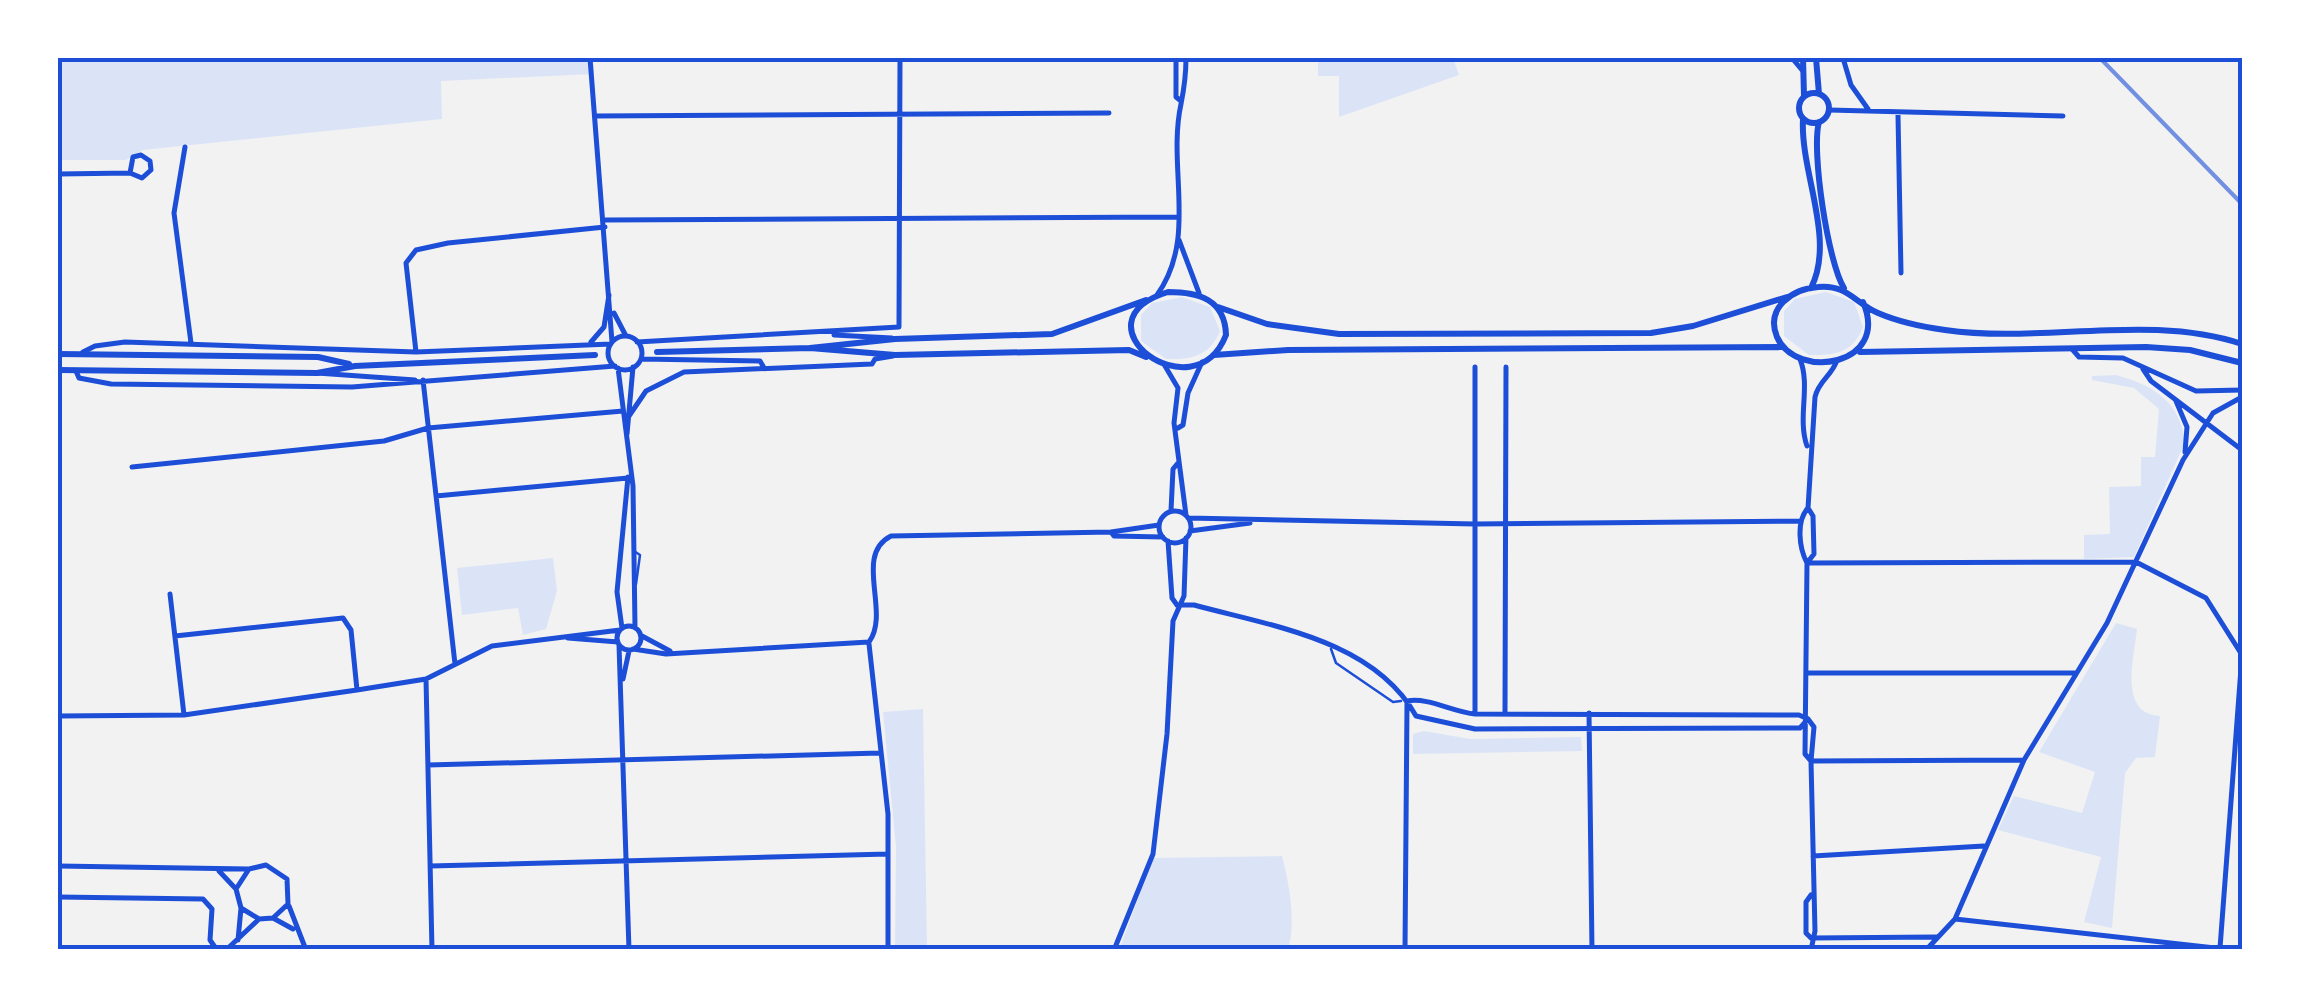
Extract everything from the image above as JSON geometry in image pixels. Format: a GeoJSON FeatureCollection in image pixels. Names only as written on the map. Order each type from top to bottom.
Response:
{"type":"FeatureCollection","features":[{"type":"Feature","properties":{"kind":"main road"},"geometry":{"type":"LineString","coordinates":[[1803,58],[1804,96],[1799,108],[1804,119],[1803,153],[1819,247],[1810,288]]}},
{"type":"Feature","properties":{"kind":"main road"},"geometry":{"type":"LineString","coordinates":[[1816,58],[1819,94],[1829,110],[1819,122],[1814,152],[1831,259],[1845,289],[1874,312],[1948,330],[2168,332],[2242,344]]}},
{"type":"Feature","properties":{"kind":"main road"},"geometry":{"type":"LineString","coordinates":[[1804,96],[1819,94]]}},
{"type":"Feature","properties":{"kind":"main road"},"geometry":{"type":"LineString","coordinates":[[1804,119],[1819,122]]}},
{"type":"Feature","properties":{"kind":"main road"},"geometry":{"type":"LineString","coordinates":[[657,352],[1052,334],[1157,295],[1199,294],[1218,308],[1267,324],[1339,334],[1650,333],[1692,326],[1810,288],[1845,289]]}},
{"type":"Feature","properties":{"kind":"main road"},"geometry":{"type":"LineString","coordinates":[[1783,347],[1775,320],[1788,297]]}},
{"type":"Feature","properties":{"kind":"main road"},"geometry":{"type":"LineString","coordinates":[[1146,300],[1132,324],[1135,344],[1146,356]]}},
{"type":"Feature","properties":{"kind":"main road"},"geometry":{"type":"LineString","coordinates":[[1854,353],[1868,336],[1863,302]]}},
{"type":"Feature","properties":{"kind":"main road"},"geometry":{"type":"LineString","coordinates":[[1214,355],[1226,334],[1218,308]]}},
{"type":"Feature","properties":{"kind":"main road"},"geometry":{"type":"LineString","coordinates":[[810,348],[895,355],[1129,350],[1162,364],[1202,362],[1214,355],[1288,350],[1783,347],[1800,358],[1836,360],[1873,349],[2070,348],[2190,350],[2242,363]]}},
{"type":"Feature","properties":{"kind":"main road"},"geometry":{"type":"LineString","coordinates":[[58,354],[318,357],[355,366]]}},
{"type":"Feature","properties":{"kind":"main road"},"geometry":{"type":"LineString","coordinates":[[58,370],[317,373],[355,366],[595,355]]}},
{"type":"Feature","properties":{"kind":"street"},"geometry":{"type":"LineString","coordinates":[[590,58],[613,310],[608,356],[617,367],[626,413]]}},
{"type":"Feature","properties":{"kind":"street"},"geometry":{"type":"LineString","coordinates":[[832,334],[900,327],[900,58]]}},
{"type":"Feature","properties":{"kind":"street"},"geometry":{"type":"LineString","coordinates":[[1176,58],[1176,97],[1181,101]]}},
{"type":"Feature","properties":{"kind":"street"},"geometry":{"type":"LineString","coordinates":[[1157,295],[1171,277],[1180,240],[1181,101],[1186,58]]}},
{"type":"Feature","properties":{"kind":"street"},"geometry":{"type":"LineString","coordinates":[[1792,58],[1802,70]]}},
{"type":"Feature","properties":{"kind":"street"},"geometry":{"type":"LineString","coordinates":[[1843,58],[1851,85],[1868,110]]}},
{"type":"Feature","properties":{"kind":"street"},"geometry":{"type":"LineString","coordinates":[[1829,110],[1898,115],[2064,116]]}},
{"type":"Feature","properties":{"kind":"street"},"geometry":{"type":"LineString","coordinates":[[595,116],[1109,113]]}},
{"type":"Feature","properties":{"kind":"street"},"geometry":{"type":"LineString","coordinates":[[1898,115],[1901,273]]}},
{"type":"Feature","properties":{"kind":"street"},"geometry":{"type":"LineString","coordinates":[[184,146],[174,214],[190,343]]}},
{"type":"Feature","properties":{"kind":"street"},"geometry":{"type":"LineString","coordinates":[[58,174],[146,176],[150,161],[141,155],[133,157],[130,173]]}},
{"type":"Feature","properties":{"kind":"street"},"geometry":{"type":"LineString","coordinates":[[416,352],[406,263],[416,250],[448,243],[605,224],[1180,217]]}},
{"type":"Feature","properties":{"kind":"street"},"geometry":{"type":"LineString","coordinates":[[1180,240],[1199,294]]}},
{"type":"Feature","properties":{"kind":"street"},"geometry":{"type":"LineString","coordinates":[[585,344],[602,332],[611,292]]}},
{"type":"Feature","properties":{"kind":"street"},"geometry":{"type":"LineString","coordinates":[[613,310],[626,336],[637,342],[724,334],[832,334],[895,339]]}},
{"type":"Feature","properties":{"kind":"street"},"geometry":{"type":"LineString","coordinates":[[80,354],[95,346],[125,342],[416,352],[612,343],[626,336]]}},
{"type":"Feature","properties":{"kind":"street"},"geometry":{"type":"LineString","coordinates":[[637,342],[640,359],[634,368],[626,413],[635,628],[670,651]]}},
{"type":"Feature","properties":{"kind":"street"},"geometry":{"type":"LineString","coordinates":[[2070,348],[2079,357],[2123,358],[2196,392],[2242,394]]}},
{"type":"Feature","properties":{"kind":"street"},"geometry":{"type":"LineString","coordinates":[[132,467],[384,441],[428,428],[626,413],[646,390],[671,376],[763,366],[872,364],[875,359],[895,355]]}},
{"type":"Feature","properties":{"kind":"street"},"geometry":{"type":"LineString","coordinates":[[1800,358],[1807,375],[1803,434],[1808,448]]}},
{"type":"Feature","properties":{"kind":"street"},"geometry":{"type":"LineString","coordinates":[[640,359],[760,362],[763,366]]}},
{"type":"Feature","properties":{"kind":"street"},"geometry":{"type":"LineString","coordinates":[[1836,360],[1834,371],[1818,384],[1808,448],[1808,508],[1801,520],[1801,553],[1806,563],[1805,754],[1811,761],[1813,856],[1806,934],[1811,938],[1937,937]]}},
{"type":"Feature","properties":{"kind":"street"},"geometry":{"type":"LineString","coordinates":[[1178,428],[1184,425],[1188,393],[1202,362]]}},
{"type":"Feature","properties":{"kind":"street"},"geometry":{"type":"LineString","coordinates":[[1114,950],[1153,854],[1177,605],[1184,596],[1186,538],[1190,531],[1178,464],[1178,428],[1174,423],[1176,378],[1162,364]]}},
{"type":"Feature","properties":{"kind":"street"},"geometry":{"type":"LineString","coordinates":[[1475,366],[1475,714]]}},
{"type":"Feature","properties":{"kind":"street"},"geometry":{"type":"LineString","coordinates":[[2142,366],[2150,380],[2242,450]]}},
{"type":"Feature","properties":{"kind":"street"},"geometry":{"type":"LineString","coordinates":[[1505,714],[1506,367]]}},
{"type":"Feature","properties":{"kind":"street"},"geometry":{"type":"LineString","coordinates":[[75,370],[79,378],[110,384],[352,387],[634,368]]}},
{"type":"Feature","properties":{"kind":"street"},"geometry":{"type":"LineString","coordinates":[[317,373],[406,376],[419,380]]}},
{"type":"Feature","properties":{"kind":"street"},"geometry":{"type":"LineString","coordinates":[[419,380],[455,664]]}},
{"type":"Feature","properties":{"kind":"street"},"geometry":{"type":"LineString","coordinates":[[2172,394],[2186,427],[2183,460]]}},
{"type":"Feature","properties":{"kind":"street"},"geometry":{"type":"LineString","coordinates":[[1926,950],[1955,919],[2024,760],[2107,623],[2183,460],[2206,424],[2242,394]]}},
{"type":"Feature","properties":{"kind":"street"},"geometry":{"type":"LineString","coordinates":[[888,950],[888,854],[869,642],[878,623],[873,559],[882,540],[892,536],[1111,532],[1160,525],[1171,511],[1173,469],[1178,464]]}},
{"type":"Feature","properties":{"kind":"street"},"geometry":{"type":"LineString","coordinates":[[436,496],[628,476]]}},
{"type":"Feature","properties":{"kind":"street"},"geometry":{"type":"LineString","coordinates":[[628,476],[617,592],[630,950]]}},
{"type":"Feature","properties":{"kind":"street"},"geometry":{"type":"LineString","coordinates":[[1806,563],[1814,554],[1813,516],[1808,508]]}},
{"type":"Feature","properties":{"kind":"street"},"geometry":{"type":"LineString","coordinates":[[1171,511],[1250,522],[1801,520]]}},
{"type":"Feature","properties":{"kind":"street"},"geometry":{"type":"LineString","coordinates":[[1190,531],[1250,522]]}},
{"type":"Feature","properties":{"kind":"street"},"geometry":{"type":"LineString","coordinates":[[1160,525],[1166,539],[1172,598],[1177,605]]}},
{"type":"Feature","properties":{"kind":"street"},"geometry":{"type":"LineString","coordinates":[[1111,532],[1114,536],[1186,538]]}},
{"type":"Feature","properties":{"kind":"street"},"geometry":{"type":"LineString","coordinates":[[1806,563],[2136,562],[2206,598],[2242,655],[2220,948]]}},
{"type":"Feature","properties":{"kind":"street"},"geometry":{"type":"LineString","coordinates":[[170,594],[184,715]]}},
{"type":"Feature","properties":{"kind":"street"},"geometry":{"type":"LineString","coordinates":[[1177,605],[1194,605],[1329,644],[1366,663],[1408,701],[1416,716],[1475,728],[1800,728],[1808,719]]}},
{"type":"Feature","properties":{"kind":"street"},"geometry":{"type":"LineString","coordinates":[[175,636],[343,618],[350,630],[357,690]]}},
{"type":"Feature","properties":{"kind":"street"},"geometry":{"type":"LineString","coordinates":[[58,716],[219,712],[426,679],[492,646],[635,628]]}},
{"type":"Feature","properties":{"kind":"street"},"geometry":{"type":"LineString","coordinates":[[623,682],[631,650],[641,635]]}},
{"type":"Feature","properties":{"kind":"street"},"geometry":{"type":"LineString","coordinates":[[568,638],[618,643],[631,650],[670,651],[869,642]]}},
{"type":"Feature","properties":{"kind":"street"},"geometry":{"type":"LineString","coordinates":[[1807,673],[2076,673]]}},
{"type":"Feature","properties":{"kind":"street"},"geometry":{"type":"LineString","coordinates":[[426,679],[432,950]]}},
{"type":"Feature","properties":{"kind":"street"},"geometry":{"type":"LineString","coordinates":[[1408,701],[1420,698],[1440,708],[1475,714],[1799,715],[1808,719]]}},
{"type":"Feature","properties":{"kind":"street"},"geometry":{"type":"LineString","coordinates":[[1405,950],[1408,701]]}},
{"type":"Feature","properties":{"kind":"street"},"geometry":{"type":"LineString","coordinates":[[1589,714],[1592,950]]}},
{"type":"Feature","properties":{"kind":"street"},"geometry":{"type":"LineString","coordinates":[[428,765],[880,754]]}},
{"type":"Feature","properties":{"kind":"street"},"geometry":{"type":"LineString","coordinates":[[1811,761],[2024,760]]}},
{"type":"Feature","properties":{"kind":"street"},"geometry":{"type":"LineString","coordinates":[[1813,856],[1984,846]]}},
{"type":"Feature","properties":{"kind":"street"},"geometry":{"type":"LineString","coordinates":[[430,866],[888,854]]}},
{"type":"Feature","properties":{"kind":"street"},"geometry":{"type":"LineString","coordinates":[[58,866],[220,871],[266,865],[282,872],[290,887],[288,904],[295,931],[306,950]]}},
{"type":"Feature","properties":{"kind":"street"},"geometry":{"type":"LineString","coordinates":[[236,888],[249,869]]}},
{"type":"Feature","properties":{"kind":"street"},"geometry":{"type":"LineString","coordinates":[[220,871],[236,888],[241,908],[238,944]]}},
{"type":"Feature","properties":{"kind":"street"},"geometry":{"type":"LineString","coordinates":[[58,898],[203,899],[212,909],[210,940],[217,950]]}},
{"type":"Feature","properties":{"kind":"street"},"geometry":{"type":"LineString","coordinates":[[274,918],[288,904]]}},
{"type":"Feature","properties":{"kind":"street"},"geometry":{"type":"LineString","coordinates":[[241,908],[259,919],[274,918],[295,931]]}},
{"type":"Feature","properties":{"kind":"street"},"geometry":{"type":"LineString","coordinates":[[226,950],[238,944],[259,919]]}},
{"type":"Feature","properties":{"kind":"street"},"geometry":{"type":"LineString","coordinates":[[1955,919],[2234,950]]}},
{"type":"Feature","properties":{"kind":"street"},"geometry":{"type":"LineString","coordinates":[[1811,938],[1811,950]]}},
{"type":"Feature","properties":{"kind":"lane"},"geometry":{"type":"LineString","coordinates":[[1329,644],[1336,663],[1393,702],[1408,701]]}},
{"type":"Feature","properties":{"kind":"shaded area"},"geometry":{"type":"Polygon","coordinates":[[[58,58],[593,58],[594,74],[441,81],[442,119],[143,150],[126,160],[58,160],[58,58]]]}},
{"type":"Feature","properties":{"kind":"shaded area"},"geometry":{"type":"Polygon","coordinates":[[[1318,58],[1453,58],[1459,75],[1339,117],[1339,76],[1318,76],[1318,58]]]}},
{"type":"Feature","properties":{"kind":"shaded area"},"geometry":{"type":"Polygon","coordinates":[[[1826,292],[1854,302],[1863,327],[1854,342],[1842,351],[1809,355],[1784,336],[1784,311],[1795,299],[1826,292]]]}},
{"type":"Feature","properties":{"kind":"shaded area"},"geometry":{"type":"Polygon","coordinates":[[[1182,297],[1210,307],[1220,331],[1211,346],[1199,355],[1166,359],[1141,341],[1141,315],[1152,303],[1182,297]]]}},
{"type":"Feature","properties":{"kind":"shaded area"},"geometry":{"type":"Polygon","coordinates":[[[2116,375],[2153,390],[2171,405],[2185,442],[2134,557],[2084,559],[2084,535],[2110,534],[2109,487],[2141,486],[2141,457],[2155,457],[2159,409],[2134,388],[2092,380],[2092,376],[2116,375]]]}},
{"type":"Feature","properties":{"kind":"shaded area"},"geometry":{"type":"Polygon","coordinates":[[[553,558],[557,591],[546,629],[523,635],[518,608],[462,615],[457,568],[553,558]]]}},
{"type":"Feature","properties":{"kind":"shaded area"},"geometry":{"type":"Polygon","coordinates":[[[2116,623],[2137,629],[2133,695],[2147,713],[2160,716],[2155,757],[2136,758],[2125,773],[2112,928],[2084,922],[2101,857],[1998,830],[2014,796],[2082,813],[2095,772],[2039,752],[2116,623]]]}},
{"type":"Feature","properties":{"kind":"shaded area"},"geometry":{"type":"Polygon","coordinates":[[[923,709],[927,949],[895,949],[896,847],[883,712],[923,709]]]}},
{"type":"Feature","properties":{"kind":"shaded area"},"geometry":{"type":"Polygon","coordinates":[[[1424,731],[1470,739],[1581,737],[1582,751],[1413,754],[1413,734],[1424,731]]]}},
{"type":"Feature","properties":{"kind":"shaded area"},"geometry":{"type":"Polygon","coordinates":[[[1282,856],[1291,904],[1288,949],[1119,950],[1153,858],[1282,856]]]}},
{"type":"Feature","properties":{"kind":"railway"},"geometry":{"type":"LineString","coordinates":[[2100,58],[2242,204]]}}]}
